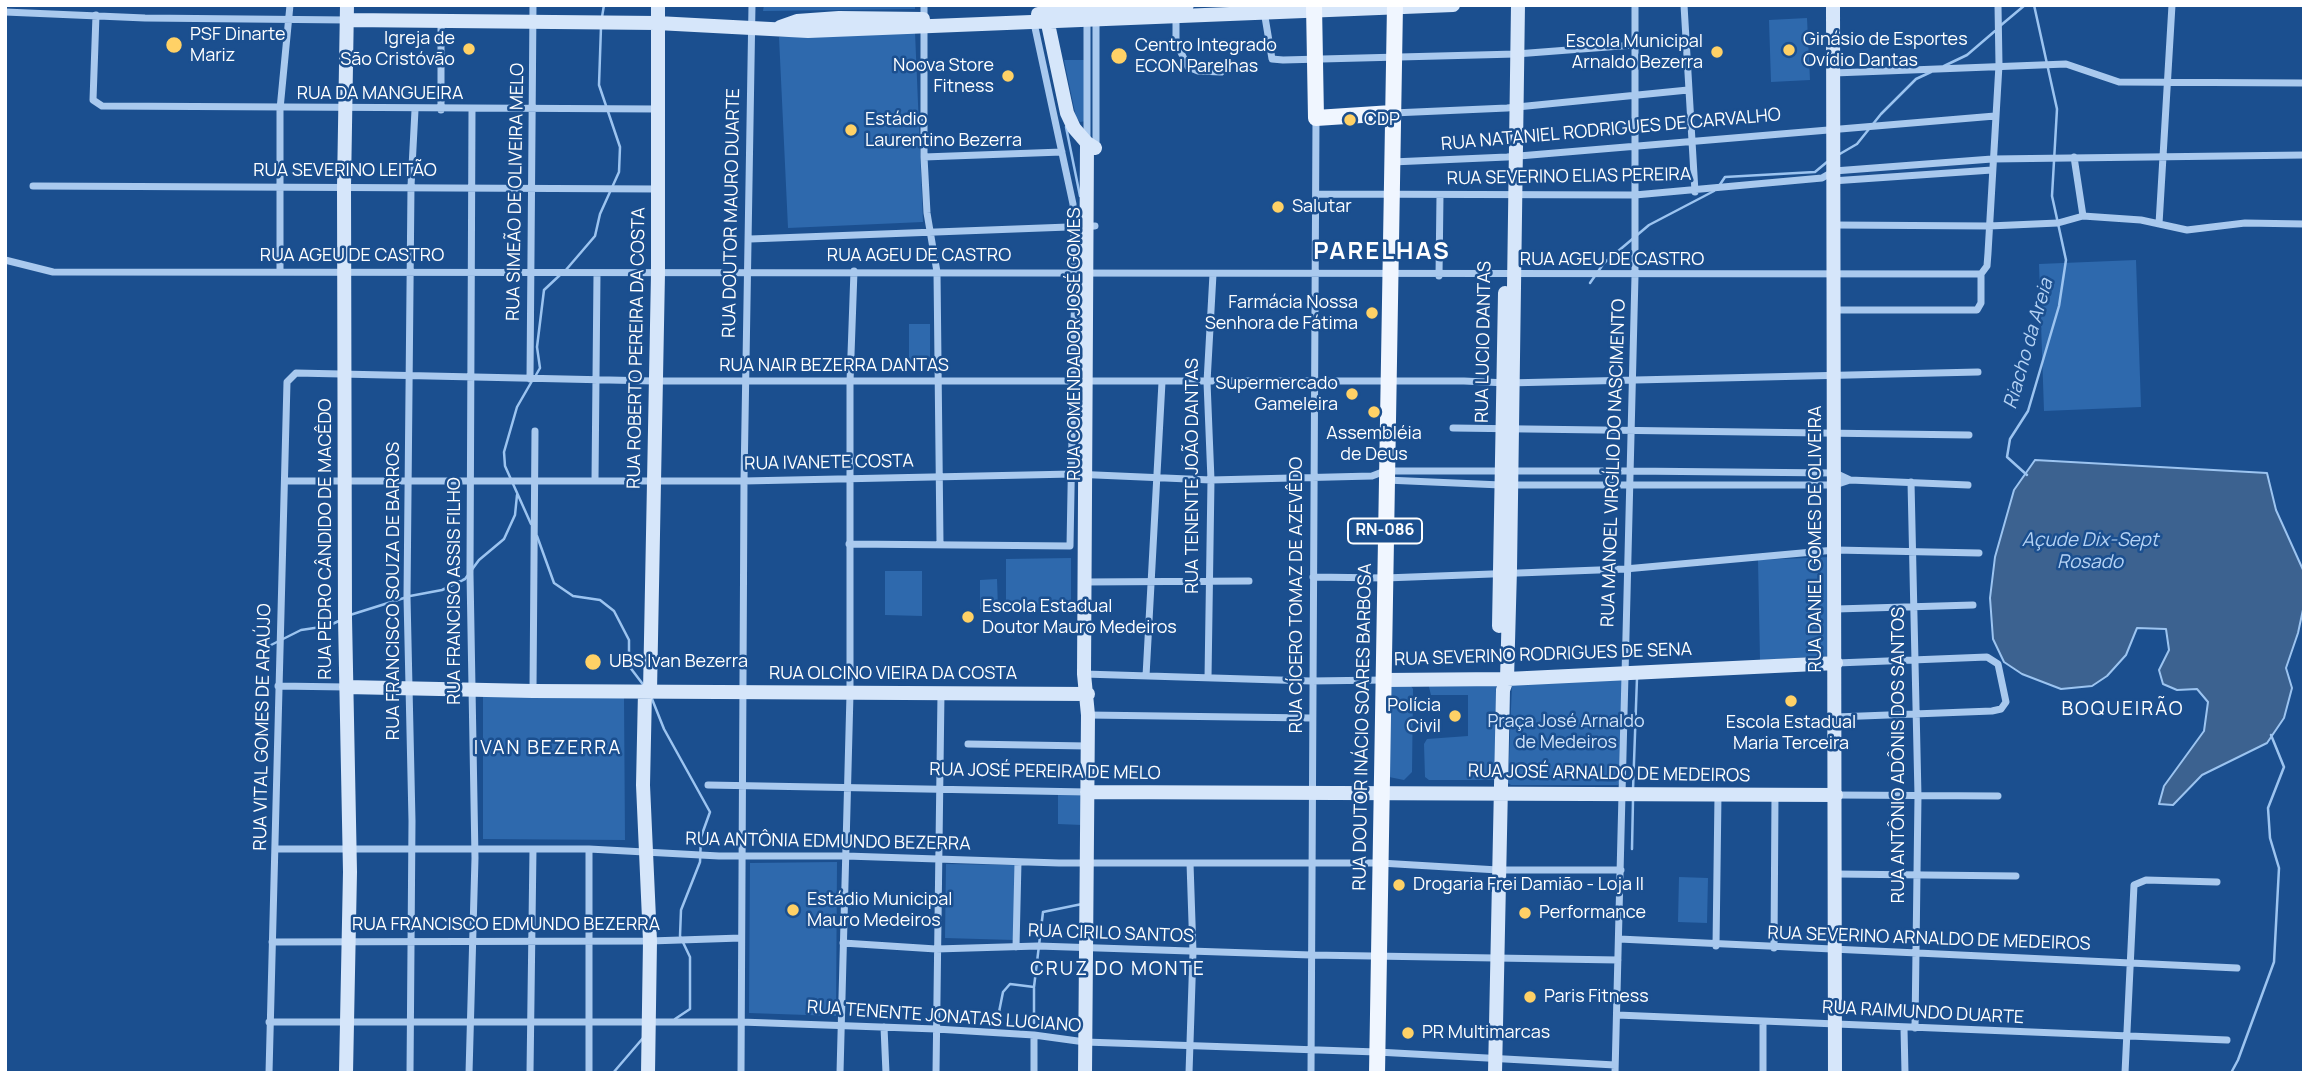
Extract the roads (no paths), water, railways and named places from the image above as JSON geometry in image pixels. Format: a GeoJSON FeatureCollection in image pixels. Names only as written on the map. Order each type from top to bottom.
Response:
{"type":"FeatureCollection","features":[{"type":"Feature","properties":{"kind":"main road","name":"RN-086"},"geometry":{"type":"LineString","coordinates":[[1386,381],[1395,7]]}},
{"type":"Feature","properties":{"kind":"main road"},"geometry":{"type":"LineString","coordinates":[[1314,8],[1316,118],[1392,113]]}},
{"type":"Feature","properties":{"kind":"main road","name":"RUA DOUTOR INÁCIO SOARES BARBOSA"},"geometry":{"type":"LineString","coordinates":[[1377,1073],[1385,578],[1381,476],[1386,381]]}},
{"type":"Feature","properties":{"kind":"street"},"geometry":{"type":"LineString","coordinates":[[89,5],[93,15]]}},
{"type":"Feature","properties":{"kind":"street"},"geometry":{"type":"LineString","coordinates":[[280,272],[280,109],[286,20],[290,5]]}},
{"type":"Feature","properties":{"kind":"street","name":"RUA SIMEÃO DE OLIVEIRA MELO"},"geometry":{"type":"LineString","coordinates":[[530,379],[533,5]]}},
{"type":"Feature","properties":{"kind":"street","name":"RUA ROBERTO PEREIRA DA COSTA"},"geometry":{"type":"LineString","coordinates":[[648,1073],[650,941],[646,853],[655,481],[658,5]]}},
{"type":"Feature","properties":{"kind":"street","name":"RUA DOUTOR MAURO DUARTE"},"geometry":{"type":"LineString","coordinates":[[741,1073],[744,481],[752,5]]}},
{"type":"Feature","properties":{"kind":"street"},"geometry":{"type":"LineString","coordinates":[[1178,10],[1187,5]]}},
{"type":"Feature","properties":{"kind":"street"},"geometry":{"type":"LineString","coordinates":[[5,12],[286,20],[347,13],[441,21],[657,23],[796,31],[924,17],[1453,5]]}},
{"type":"Feature","properties":{"kind":"street","name":"RUA LUCIO DANTAS"},"geometry":{"type":"LineString","coordinates":[[1495,1066],[1511,196],[1512,54],[1508,5]]}},
{"type":"Feature","properties":{"kind":"street","name":"RUA LUCIO DANTAS"},"geometry":{"type":"LineString","coordinates":[[1512,54],[1518,5]]}},
{"type":"Feature","properties":{"kind":"street","name":"RUA MANOEL VIRGÍLIO DO NASCIMENTO"},"geometry":{"type":"LineString","coordinates":[[1615,1069],[1624,795],[1625,569],[1635,276],[1635,5]]}},
{"type":"Feature","properties":{"kind":"street"},"geometry":{"type":"LineString","coordinates":[[1684,5],[1695,191]]}},
{"type":"Feature","properties":{"kind":"street","name":"RUA DANIEL GOMES DE OLIVEIRA"},"geometry":{"type":"LineString","coordinates":[[1833,5],[1834,128],[1830,177],[1835,225],[1835,1073]]}},
{"type":"Feature","properties":{"kind":"street"},"geometry":{"type":"LineString","coordinates":[[1834,310],[1973,310],[1980,306],[1977,275],[1987,266],[1998,65],[1998,5]]}},
{"type":"Feature","properties":{"kind":"street"},"geometry":{"type":"LineString","coordinates":[[2159,225],[2172,5]]}},
{"type":"Feature","properties":{"kind":"street"},"geometry":{"type":"LineString","coordinates":[[1264,9],[1272,59],[1315,62],[1512,54],[1634,45]]}},
{"type":"Feature","properties":{"kind":"street"},"geometry":{"type":"LineString","coordinates":[[1178,10],[1176,42],[1188,66],[1198,71],[1222,72]]}},
{"type":"Feature","properties":{"kind":"street","name":"RUA COMENDADOR JOSÉ GOMES"},"geometry":{"type":"LineString","coordinates":[[1085,1073],[1088,582],[1084,475],[1085,227],[1091,146],[1092,12]]}},
{"type":"Feature","properties":{"kind":"street","name":"RUA PEDRO CÂNDIDO DE MACÊDO"},"geometry":{"type":"LineString","coordinates":[[346,1073],[350,850],[346,687],[344,187],[347,13]]}},
{"type":"Feature","properties":{"kind":"street"},"geometry":{"type":"LineString","coordinates":[[1039,14],[1067,113],[1074,128],[1091,146]]}},
{"type":"Feature","properties":{"kind":"street"},"geometry":{"type":"LineString","coordinates":[[750,239],[1085,227],[1062,152],[1039,14]]}},
{"type":"Feature","properties":{"kind":"street","name":"RUA DA MANGUEIRA"},"geometry":{"type":"LineString","coordinates":[[93,15],[93,100],[102,106],[415,110],[658,109]]}},
{"type":"Feature","properties":{"kind":"street"},"geometry":{"type":"LineString","coordinates":[[924,17],[924,157],[930,234],[937,272],[940,543]]}},
{"type":"Feature","properties":{"kind":"street"},"geometry":{"type":"LineString","coordinates":[[441,21],[441,110]]}},
{"type":"Feature","properties":{"kind":"street"},"geometry":{"type":"LineString","coordinates":[[1834,73],[2066,64],[2119,82],[2169,85],[2304,83]]}},
{"type":"Feature","properties":{"kind":"street"},"geometry":{"type":"LineString","coordinates":[[1392,113],[1512,107],[1688,90]]}},
{"type":"Feature","properties":{"kind":"street","name":"RUA FRANCISCO SOUZA DE BARROS"},"geometry":{"type":"LineString","coordinates":[[410,1073],[409,376],[411,186],[415,110]]}},
{"type":"Feature","properties":{"kind":"street","name":"RUA FRANCISO ASSIS FILHO"},"geometry":{"type":"LineString","coordinates":[[469,1073],[474,851],[470,480],[472,110]]}},
{"type":"Feature","properties":{"kind":"street","name":"RUA NATANIEL RODRIGUES DE CARVALHO"},"geometry":{"type":"LineString","coordinates":[[1391,162],[1511,157],[1995,116]]}},
{"type":"Feature","properties":{"kind":"street","name":"RUA CÍCERO TOMAZ DE AZEVÊDO"},"geometry":{"type":"LineString","coordinates":[[1311,1073],[1316,118]]}},
{"type":"Feature","properties":{"kind":"street"},"geometry":{"type":"LineString","coordinates":[[924,157],[1062,152]]}},
{"type":"Feature","properties":{"kind":"street"},"geometry":{"type":"LineString","coordinates":[[1830,177],[1992,159],[2304,155]]}},
{"type":"Feature","properties":{"kind":"street"},"geometry":{"type":"LineString","coordinates":[[2074,156],[2084,216]]}},
{"type":"Feature","properties":{"kind":"street"},"geometry":{"type":"LineString","coordinates":[[1830,177],[1992,170]]}},
{"type":"Feature","properties":{"kind":"street","name":"RUA SEVERINO ELIAS PEREIRA"},"geometry":{"type":"LineString","coordinates":[[1316,194],[1635,195],[1830,177]]}},
{"type":"Feature","properties":{"kind":"street","name":"RUA SEVERINO LEITÃO"},"geometry":{"type":"LineString","coordinates":[[33,186],[658,189]]}},
{"type":"Feature","properties":{"kind":"street"},"geometry":{"type":"LineString","coordinates":[[1439,275],[1440,195]]}},
{"type":"Feature","properties":{"kind":"street"},"geometry":{"type":"LineString","coordinates":[[1835,225],[1989,226],[2058,223],[2084,216],[2187,230],[2245,223],[2304,225]]}},
{"type":"Feature","properties":{"kind":"street","name":"RUA AGEU DE CASTRO"},"geometry":{"type":"LineString","coordinates":[[5,260],[53,272],[410,270],[597,274],[855,271],[1315,276],[1977,275]]}},
{"type":"Feature","properties":{"kind":"street"},"geometry":{"type":"LineString","coordinates":[[840,1073],[850,694],[849,382],[855,271]]}},
{"type":"Feature","properties":{"kind":"street"},"geometry":{"type":"LineString","coordinates":[[596,480],[597,274]]}},
{"type":"Feature","properties":{"kind":"street","name":"RUA TENENTE JOÃO DANTAS"},"geometry":{"type":"LineString","coordinates":[[1208,678],[1211,480],[1208,382],[1213,274]]}},
{"type":"Feature","properties":{"kind":"street","name":"RUA NAIR BEZERRA DANTAS"},"geometry":{"type":"LineString","coordinates":[[287,383],[293,375],[302,373],[654,381],[1507,383],[1835,378],[1978,372]]}},
{"type":"Feature","properties":{"kind":"street"},"geometry":{"type":"LineString","coordinates":[[1146,676],[1149,582],[1159,477],[1163,382]]}},
{"type":"Feature","properties":{"kind":"street","name":"RUA VITAL GOMES DE ARAÚJO"},"geometry":{"type":"LineString","coordinates":[[269,1073],[277,849],[278,686],[287,383]]}},
{"type":"Feature","properties":{"kind":"street"},"geometry":{"type":"LineString","coordinates":[[1453,428],[1969,435]]}},
{"type":"Feature","properties":{"kind":"street"},"geometry":{"type":"LineString","coordinates":[[533,691],[536,431]]}},
{"type":"Feature","properties":{"kind":"street"},"geometry":{"type":"LineString","coordinates":[[1381,476],[1506,479],[1570,472],[1630,471],[1968,485]]}},
{"type":"Feature","properties":{"kind":"street"},"geometry":{"type":"LineString","coordinates":[[1569,483],[1570,472]]}},
{"type":"Feature","properties":{"kind":"street"},"geometry":{"type":"LineString","coordinates":[[849,544],[1070,546],[1084,475]]}},
{"type":"Feature","properties":{"kind":"street","name":"RUA IVANETE COSTA"},"geometry":{"type":"LineString","coordinates":[[286,481],[744,481],[1084,475],[1211,480],[1381,476]]}},
{"type":"Feature","properties":{"kind":"street"},"geometry":{"type":"LineString","coordinates":[[1381,476],[1569,483],[1835,479]]}},
{"type":"Feature","properties":{"kind":"street","name":"RUA ANTÔNIO ADÔNIS DOS SANTOS"},"geometry":{"type":"LineString","coordinates":[[1911,482],[1918,796],[1915,1028]]}},
{"type":"Feature","properties":{"kind":"street"},"geometry":{"type":"LineString","coordinates":[[1313,577],[1385,578],[1625,569],[1835,551],[1979,553]]}},
{"type":"Feature","properties":{"kind":"street"},"geometry":{"type":"LineString","coordinates":[[1088,582],[1249,580]]}},
{"type":"Feature","properties":{"kind":"street"},"geometry":{"type":"LineString","coordinates":[[1836,609],[1973,605]]}},
{"type":"Feature","properties":{"kind":"street"},"geometry":{"type":"LineString","coordinates":[[1836,663],[1987,657],[1998,664],[2006,702],[2001,709],[1992,711],[1836,718]]}},
{"type":"Feature","properties":{"kind":"street","name":"RUA SEVERINO RODRIGUES DE SENA"},"geometry":{"type":"LineString","coordinates":[[1088,681],[1146,676],[1311,681],[1503,682],[1836,663]]}},
{"type":"Feature","properties":{"kind":"street","name":"RUA OLCINO VIEIRA DA COSTA"},"geometry":{"type":"LineString","coordinates":[[278,686],[850,694],[941,692],[1088,681]]}},
{"type":"Feature","properties":{"kind":"street"},"geometry":{"type":"LineString","coordinates":[[936,1073],[941,692]]}},
{"type":"Feature","properties":{"kind":"street"},"geometry":{"type":"LineString","coordinates":[[1088,715],[1311,718]]}},
{"type":"Feature","properties":{"kind":"street"},"geometry":{"type":"LineString","coordinates":[[968,744],[1088,746]]}},
{"type":"Feature","properties":{"kind":"street","name":"RUA JOSÉ PEREIRA DE MELO"},"geometry":{"type":"LineString","coordinates":[[708,785],[1087,792],[1382,792]]}},
{"type":"Feature","properties":{"kind":"street","name":"RUA JOSÉ ARNALDO DE MEDEIROS"},"geometry":{"type":"LineString","coordinates":[[1382,792],[1836,795]]}},
{"type":"Feature","properties":{"kind":"street"},"geometry":{"type":"LineString","coordinates":[[1716,946],[1718,795]]}},
{"type":"Feature","properties":{"kind":"street"},"geometry":{"type":"LineString","coordinates":[[1774,948],[1775,795]]}},
{"type":"Feature","properties":{"kind":"street"},"geometry":{"type":"LineString","coordinates":[[1836,795],[1998,796]]}},
{"type":"Feature","properties":{"kind":"street","name":"RUA ANTÔNIA EDMUNDO BEZERRA"},"geometry":{"type":"LineString","coordinates":[[277,849],[589,849],[741,856],[846,856],[1018,862],[1380,863],[1498,870],[1621,870]]}},
{"type":"Feature","properties":{"kind":"street"},"geometry":{"type":"LineString","coordinates":[[530,1073],[533,849]]}},
{"type":"Feature","properties":{"kind":"street"},"geometry":{"type":"LineString","coordinates":[[589,849],[589,1073]]}},
{"type":"Feature","properties":{"kind":"street"},"geometry":{"type":"LineString","coordinates":[[1016,947],[1018,862]]}},
{"type":"Feature","properties":{"kind":"street"},"geometry":{"type":"LineString","coordinates":[[1189,1073],[1193,952],[1190,863]]}},
{"type":"Feature","properties":{"kind":"street"},"geometry":{"type":"LineString","coordinates":[[1836,874],[2016,876]]}},
{"type":"Feature","properties":{"kind":"street"},"geometry":{"type":"LineString","coordinates":[[2125,1073],[2134,885],[2146,880],[2217,882]]}},
{"type":"Feature","properties":{"kind":"street","name":"RUA FRANCISCO EDMUNDO BEZERRA"},"geometry":{"type":"LineString","coordinates":[[272,942],[650,941],[741,938]]}},
{"type":"Feature","properties":{"kind":"street","name":"RUA SEVERINO ARNALDO DE MEDEIROS"},"geometry":{"type":"LineString","coordinates":[[1619,939],[1716,946],[1915,952],[2236,968]]}},
{"type":"Feature","properties":{"kind":"street","name":"RUA CIRILO SANTOS"},"geometry":{"type":"LineString","coordinates":[[843,943],[936,949],[1085,947],[1311,955],[1618,960]]}},
{"type":"Feature","properties":{"kind":"street","name":"RUA RAIMUNDO DUARTE"},"geometry":{"type":"LineString","coordinates":[[1617,1016],[2227,1040]]}},
{"type":"Feature","properties":{"kind":"street"},"geometry":{"type":"LineString","coordinates":[[1763,1021],[1763,1073]]}},
{"type":"Feature","properties":{"kind":"street","name":"RUA TENENTE JONATAS LUCIANO"},"geometry":{"type":"LineString","coordinates":[[269,1022],[741,1022],[840,1025],[1034,1035],[1085,1042],[1377,1052],[1495,1066],[1615,1069]]}},
{"type":"Feature","properties":{"kind":"street"},"geometry":{"type":"LineString","coordinates":[[884,1027],[886,1073]]}},
{"type":"Feature","properties":{"kind":"street"},"geometry":{"type":"LineString","coordinates":[[1903,1028],[1905,1073]]}},
{"type":"Feature","properties":{"kind":"street"},"geometry":{"type":"LineString","coordinates":[[1034,1035],[1034,1073]]}},
{"type":"Feature","properties":{"kind":"water","name":"Açude Dix-Sept Rosado"},"geometry":{"type":"Polygon","coordinates":[[[2035,460],[2267,473],[2276,510],[2304,572],[2304,605],[2286,668],[2292,688],[2284,718],[2267,743],[2202,775],[2173,805],[2159,804],[2164,786],[2204,731],[2208,702],[2197,689],[2177,690],[2163,684],[2159,670],[2169,650],[2166,629],[2137,628],[2126,655],[2107,676],[2092,686],[2061,689],[2022,674],[2004,662],[1993,639],[1990,598],[1995,557],[2014,490],[2035,460]]]}},
{"type":"Feature","properties":{"kind":"waterway"},"geometry":{"type":"LineString","coordinates":[[602,17],[604,5]]}},
{"type":"Feature","properties":{"kind":"waterway"},"geometry":{"type":"LineString","coordinates":[[2000,26],[2025,5]]}},
{"type":"Feature","properties":{"kind":"waterway","name":"Riacho da Areia"},"geometry":{"type":"LineString","coordinates":[[2027,475],[2007,457],[2010,439],[2028,411],[2059,306],[2066,260],[2052,196],[2057,109],[2034,5]]}},
{"type":"Feature","properties":{"kind":"waterway"},"geometry":{"type":"LineString","coordinates":[[565,271],[595,236],[600,214],[619,172],[620,147],[599,85],[601,27]]}},
{"type":"Feature","properties":{"kind":"waterway"},"geometry":{"type":"LineString","coordinates":[[1944,66],[1967,55],[1995,31]]}},
{"type":"Feature","properties":{"kind":"waterway"},"geometry":{"type":"LineString","coordinates":[[1838,155],[1857,144],[1881,114],[1916,79],[1931,72]]}},
{"type":"Feature","properties":{"kind":"waterway"},"geometry":{"type":"LineString","coordinates":[[1066,127],[1080,196]]}},
{"type":"Feature","properties":{"kind":"waterway"},"geometry":{"type":"LineString","coordinates":[[1719,186],[1725,177],[1815,172],[1827,162]]}},
{"type":"Feature","properties":{"kind":"waterway"},"geometry":{"type":"LineString","coordinates":[[1590,283],[1604,263],[1649,225],[1714,191]]}},
{"type":"Feature","properties":{"kind":"waterway"},"geometry":{"type":"LineString","coordinates":[[536,375],[540,368],[537,347],[544,290],[560,275]]}},
{"type":"Feature","properties":{"kind":"waterway"},"geometry":{"type":"LineString","coordinates":[[531,524],[505,466],[504,452],[517,407],[532,381]]}},
{"type":"Feature","properties":{"kind":"waterway"},"geometry":{"type":"LineString","coordinates":[[410,596],[442,590],[465,579],[479,560],[504,539],[515,515],[517,495]]}},
{"type":"Feature","properties":{"kind":"waterway"},"geometry":{"type":"LineString","coordinates":[[537,536],[554,583],[573,596],[600,600],[614,611],[629,640],[629,666],[645,687]]}},
{"type":"Feature","properties":{"kind":"waterway"},"geometry":{"type":"LineString","coordinates":[[350,615],[404,598]]}},
{"type":"Feature","properties":{"kind":"waterway"},"geometry":{"type":"LineString","coordinates":[[263,649],[301,630],[328,626],[341,620]]}},
{"type":"Feature","properties":{"kind":"waterway"},"geometry":{"type":"LineString","coordinates":[[1633,790],[1637,678]]}},
{"type":"Feature","properties":{"kind":"waterway"},"geometry":{"type":"LineString","coordinates":[[652,699],[664,729],[710,812],[701,837],[700,862],[681,910],[680,936],[690,957],[690,1009],[675,1019]]}},
{"type":"Feature","properties":{"kind":"waterway"},"geometry":{"type":"LineString","coordinates":[[2231,1073],[2274,962],[2279,868],[2270,838],[2268,808],[2284,767],[2271,735]]}},
{"type":"Feature","properties":{"kind":"waterway"},"geometry":{"type":"LineString","coordinates":[[1632,849],[1633,800]]}},
{"type":"Feature","properties":{"kind":"waterway"},"geometry":{"type":"LineString","coordinates":[[996,1027],[1003,992],[1010,984],[1034,987],[1043,912],[1082,904]]}},
{"type":"Feature","properties":{"kind":"waterway"},"geometry":{"type":"LineString","coordinates":[[1034,988],[1034,1023]]}},
{"type":"Feature","properties":{"kind":"waterway"},"geometry":{"type":"LineString","coordinates":[[613,1073],[643,1038]]}},
{"type":"Feature","properties":{"kind":"place","name":"PSF Dinarte Mariz"},"geometry":{"type":"Point","coordinates":[174,45]}},
{"type":"Feature","properties":{"kind":"place","name":"Igreja de São Cristóvão"},"geometry":{"type":"Point","coordinates":[469,49]}},
{"type":"Feature","properties":{"kind":"place","name":"Ginásio de Esportes Ovídio Dantas"},"geometry":{"type":"Point","coordinates":[1789,50]}},
{"type":"Feature","properties":{"kind":"place","name":"Escola Municipal Arnaldo Bezerra"},"geometry":{"type":"Point","coordinates":[1717,52]}},
{"type":"Feature","properties":{"kind":"place","name":"Centro Integrado ECON Parelhas"},"geometry":{"type":"Point","coordinates":[1119,56]}},
{"type":"Feature","properties":{"kind":"place","name":"Noova Store Fitness"},"geometry":{"type":"Point","coordinates":[1008,76]}},
{"type":"Feature","properties":{"kind":"place","name":"CDP"},"geometry":{"type":"Point","coordinates":[1350,120]}},
{"type":"Feature","properties":{"kind":"place","name":"Estádio Laurentino Bezerra"},"geometry":{"type":"Point","coordinates":[851,130]}},
{"type":"Feature","properties":{"kind":"place","name":"Salutar"},"geometry":{"type":"Point","coordinates":[1278,207]}},
{"type":"Feature","properties":{"kind":"place","name":"Farmácia Nossa Senhora de Fátima"},"geometry":{"type":"Point","coordinates":[1372,313]}},
{"type":"Feature","properties":{"kind":"place","name":"Supermercado Gameleira"},"geometry":{"type":"Point","coordinates":[1352,394]}},
{"type":"Feature","properties":{"kind":"place","name":"Assembléia de Deus"},"geometry":{"type":"Point","coordinates":[1374,412]}},
{"type":"Feature","properties":{"kind":"place","name":"Escola Estadual Doutor Mauro Medeiros"},"geometry":{"type":"Point","coordinates":[968,617]}},
{"type":"Feature","properties":{"kind":"place","name":"UBS Ivan Bezerra"},"geometry":{"type":"Point","coordinates":[593,662]}},
{"type":"Feature","properties":{"kind":"place","name":"Escola Estadual Maria Terceira"},"geometry":{"type":"Point","coordinates":[1791,701]}},
{"type":"Feature","properties":{"kind":"place","name":"Polícia Civil"},"geometry":{"type":"Point","coordinates":[1455,716]}},
{"type":"Feature","properties":{"kind":"place","name":"Drogaria Frei Damião - Loja II"},"geometry":{"type":"Point","coordinates":[1399,885]}},
{"type":"Feature","properties":{"kind":"place","name":"Estádio Municipal Mauro Medeiros"},"geometry":{"type":"Point","coordinates":[793,910]}},
{"type":"Feature","properties":{"kind":"place","name":"Performance"},"geometry":{"type":"Point","coordinates":[1525,913]}},
{"type":"Feature","properties":{"kind":"place","name":"Paris Fitness"},"geometry":{"type":"Point","coordinates":[1530,997]}},
{"type":"Feature","properties":{"kind":"place","name":"PR Multimarcas"},"geometry":{"type":"Point","coordinates":[1408,1033]}},
{"type":"Feature","properties":{"kind":"district","name":"PARELHAS"},"geometry":{"type":"Point","coordinates":[1382,252]}},
{"type":"Feature","properties":{"kind":"district","name":"BOQUEIRÃO"},"geometry":{"type":"Point","coordinates":[2123,710]}},
{"type":"Feature","properties":{"kind":"district","name":"IVAN BEZERRA"},"geometry":{"type":"Point","coordinates":[548,749]}},
{"type":"Feature","properties":{"kind":"district","name":"CRUZ DO MONTE"},"geometry":{"type":"Point","coordinates":[1118,970]}},
{"type":"Feature","properties":{"kind":"park label","name":"Praça José Arnaldo de Medeiros"},"geometry":{"type":"Point","coordinates":[1566,732]}}]}
